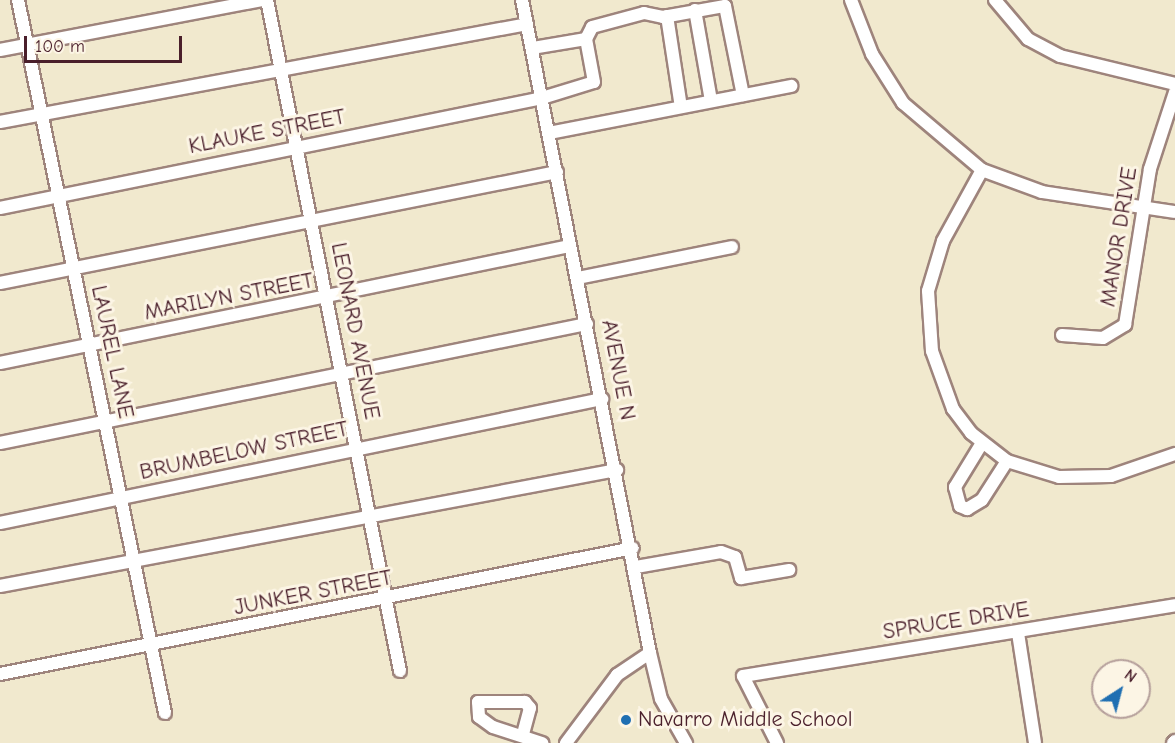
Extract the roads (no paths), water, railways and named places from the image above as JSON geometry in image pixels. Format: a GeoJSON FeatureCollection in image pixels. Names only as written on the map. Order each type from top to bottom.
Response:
{"type":"FeatureCollection","features":[{"type":"Feature","properties":{"kind":"street","name":"LAUREL LANE"},"geometry":{"type":"LineString","coordinates":[[18,0],[165,713]]}},
{"type":"Feature","properties":{"kind":"street"},"geometry":{"type":"LineString","coordinates":[[0,50],[265,0]]}},
{"type":"Feature","properties":{"kind":"street","name":"LEONARD AVENUE"},"geometry":{"type":"LineString","coordinates":[[265,0],[372,518],[400,671]]}},
{"type":"Feature","properties":{"kind":"street","name":"AVENUE N"},"geometry":{"type":"LineString","coordinates":[[522,0],[633,548],[650,653],[661,699],[686,743]]}},
{"type":"Feature","properties":{"kind":"street"},"geometry":{"type":"LineString","coordinates":[[851,0],[872,54],[903,102],[982,170],[1042,192],[1175,212]]}},
{"type":"Feature","properties":{"kind":"street"},"geometry":{"type":"LineString","coordinates":[[995,0],[1028,39],[1060,57],[1175,84]]}},
{"type":"Feature","properties":{"kind":"street"},"geometry":{"type":"LineString","coordinates":[[532,48],[586,39],[592,27],[644,13],[668,16],[694,10],[727,9],[743,95]]}},
{"type":"Feature","properties":{"kind":"street"},"geometry":{"type":"LineString","coordinates":[[694,10],[711,101]]}},
{"type":"Feature","properties":{"kind":"street"},"geometry":{"type":"LineString","coordinates":[[668,16],[681,107]]}},
{"type":"Feature","properties":{"kind":"street"},"geometry":{"type":"LineString","coordinates":[[0,122],[527,24]]}},
{"type":"Feature","properties":{"kind":"street","name":"KLAUKE STREET"},"geometry":{"type":"LineString","coordinates":[[0,208],[592,86],[586,39]]}},
{"type":"Feature","properties":{"kind":"street"},"geometry":{"type":"LineString","coordinates":[[549,133],[791,86]]}},
{"type":"Feature","properties":{"kind":"street","name":"MANOR DRIVE"},"geometry":{"type":"LineString","coordinates":[[1062,335],[1103,338],[1125,325],[1144,207],[1175,92]]}},
{"type":"Feature","properties":{"kind":"street"},"geometry":{"type":"LineString","coordinates":[[982,170],[939,251],[928,317],[940,379],[953,409],[982,443],[1007,461],[1059,477],[1087,477],[1136,471],[1175,454]]}},
{"type":"Feature","properties":{"kind":"street"},"geometry":{"type":"LineString","coordinates":[[0,283],[557,172]]}},
{"type":"Feature","properties":{"kind":"street","name":"MARILYN STREET"},"geometry":{"type":"LineString","coordinates":[[0,363],[327,299],[570,246]]}},
{"type":"Feature","properties":{"kind":"street"},"geometry":{"type":"LineString","coordinates":[[578,278],[732,247]]}},
{"type":"Feature","properties":{"kind":"street"},"geometry":{"type":"LineString","coordinates":[[0,443],[587,324]]}},
{"type":"Feature","properties":{"kind":"street","name":"BRUMBELOW STREET"},"geometry":{"type":"LineString","coordinates":[[0,523],[602,399]]}},
{"type":"Feature","properties":{"kind":"street"},"geometry":{"type":"LineString","coordinates":[[982,443],[955,487],[960,506],[967,509],[982,500],[1007,461]]}},
{"type":"Feature","properties":{"kind":"street"},"geometry":{"type":"LineString","coordinates":[[0,586],[134,564],[617,470]]}},
{"type":"Feature","properties":{"kind":"street","name":"JUNKER STREET"},"geometry":{"type":"LineString","coordinates":[[0,674],[388,600],[633,548]]}},
{"type":"Feature","properties":{"kind":"street"},"geometry":{"type":"LineString","coordinates":[[636,567],[721,552],[735,557],[741,578],[789,570]]}},
{"type":"Feature","properties":{"kind":"street","name":"SPRUCE DRIVE"},"geometry":{"type":"LineString","coordinates":[[777,743],[743,676],[1018,633],[1175,605]]}},
{"type":"Feature","properties":{"kind":"street"},"geometry":{"type":"LineString","coordinates":[[1018,633],[1035,743]]}},
{"type":"Feature","properties":{"kind":"street"},"geometry":{"type":"LineString","coordinates":[[566,743],[617,675],[650,653]]}},
{"type":"Feature","properties":{"kind":"street"},"geometry":{"type":"LineString","coordinates":[[524,734],[542,743]]}},
{"type":"Feature","properties":{"kind":"place","name":"Navarro Middle School"},"geometry":{"type":"Point","coordinates":[626,720]}}]}
